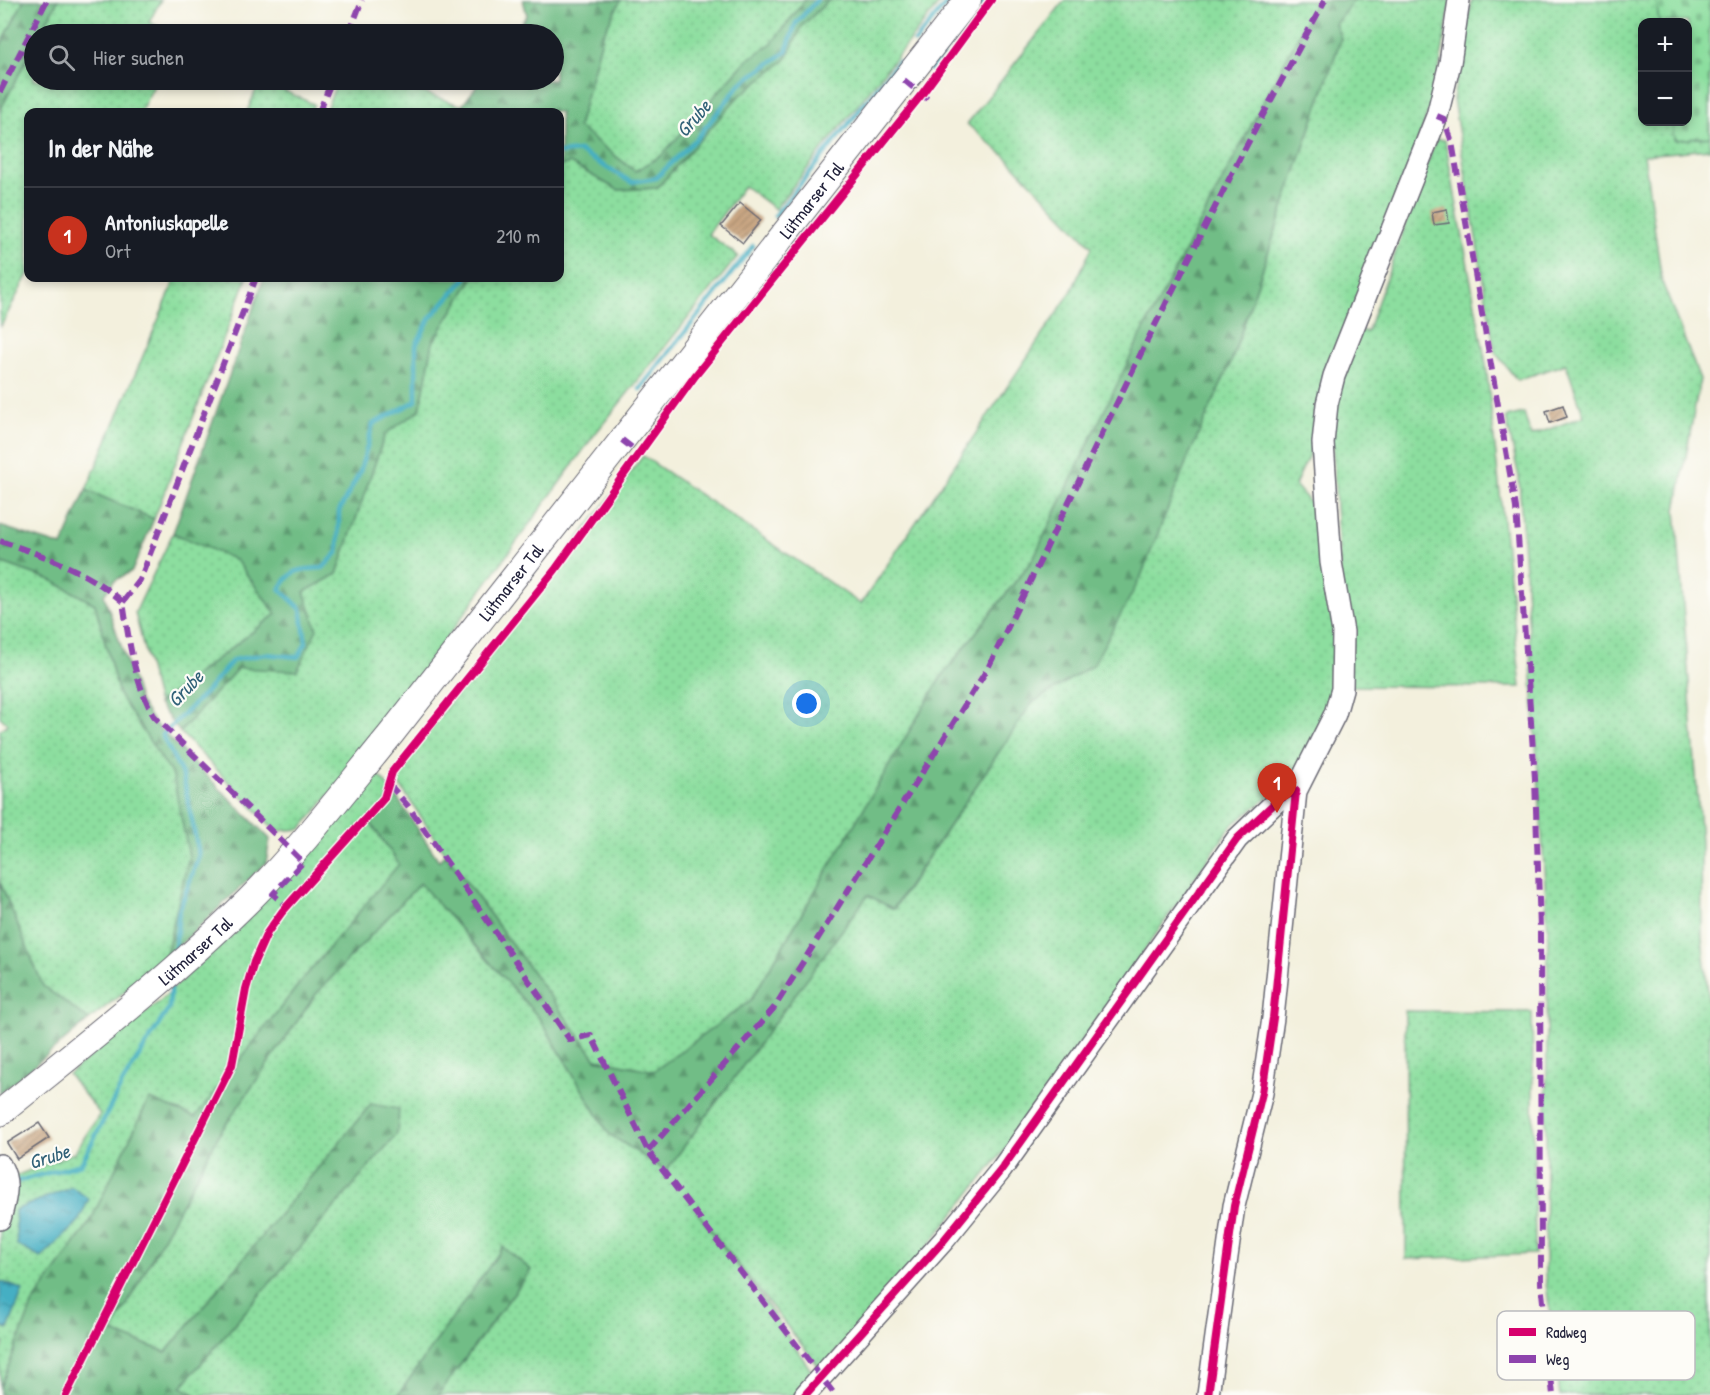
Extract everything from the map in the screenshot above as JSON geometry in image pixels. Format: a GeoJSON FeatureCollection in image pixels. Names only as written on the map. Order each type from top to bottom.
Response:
{"type":"FeatureCollection","features":[{"type":"Feature","properties":{"kind":"main road","name":"Lütmarser Tal"},"geometry":{"type":"LineString","coordinates":[[0,1113],[150,991],[251,898],[349,785],[968,0]]}},
{"type":"Feature","properties":{"kind":"street"},"geometry":{"type":"LineString","coordinates":[[1208,1395],[1234,1206],[1262,1093],[1274,1006],[1296,791],[1335,714],[1342,688],[1343,632],[1324,488],[1323,443],[1327,404],[1334,376],[1437,116],[1450,63],[1459,0]]}},
{"type":"Feature","properties":{"kind":"street"},"geometry":{"type":"LineString","coordinates":[[805,1395],[944,1240],[1002,1170],[1091,1041],[1237,839],[1278,800],[1296,791]]}},
{"type":"Feature","properties":{"kind":"street"},"geometry":{"type":"LineString","coordinates":[[0,1219],[4,1178]]}},
{"type":"Feature","properties":{"kind":"green space"},"geometry":{"type":"Polygon","coordinates":[[[0,0],[24,0],[0,47],[0,0]]]}},
{"type":"Feature","properties":{"kind":"green space"},"geometry":{"type":"Polygon","coordinates":[[[24,0],[58,0],[45,24],[24,24],[24,64],[0,111],[0,47],[24,0]]]}},
{"type":"Feature","properties":{"kind":"green space"},"geometry":{"type":"Polygon","coordinates":[[[58,0],[161,0],[149,22],[153,24],[45,24],[58,0]]]}},
{"type":"Feature","properties":{"kind":"green space"},"geometry":{"type":"Polygon","coordinates":[[[523,0],[621,0],[603,34],[578,127],[635,171],[661,156],[746,61],[772,43],[805,0],[829,0],[802,26],[786,59],[737,98],[657,188],[618,190],[570,163],[564,165],[564,108],[464,108],[462,106],[474,90],[564,90],[564,24],[520,24],[527,15],[523,0]]]}},
{"type":"Feature","properties":{"kind":"green space"},"geometry":{"type":"Polygon","coordinates":[[[621,0],[805,0],[772,43],[746,61],[661,156],[635,171],[578,127],[603,34],[621,0]]]}},
{"type":"Feature","properties":{"kind":"green space"},"geometry":{"type":"Polygon","coordinates":[[[829,0],[942,0],[775,209],[744,186],[708,234],[738,256],[595,434],[355,764],[301,829],[276,831],[180,732],[238,668],[317,629],[304,592],[337,574],[385,434],[420,410],[433,342],[470,282],[564,282],[564,165],[570,163],[618,190],[657,188],[737,98],[786,59],[802,26],[829,0]]]}},
{"type":"Feature","properties":{"kind":"green space"},"geometry":{"type":"Polygon","coordinates":[[[1065,0],[1317,0],[1139,339],[1033,559],[940,679],[751,1000],[654,1071],[596,1059],[445,853],[393,775],[643,456],[861,604],[1071,292],[1092,247],[1007,158],[967,124],[1065,0]]]}},
{"type":"Feature","properties":{"kind":"green space"},"geometry":{"type":"Polygon","coordinates":[[[1317,0],[1354,0],[1335,24],[1341,38],[1231,362],[1187,460],[1140,579],[1093,665],[1032,703],[893,909],[868,895],[666,1171],[609,1134],[540,1019],[420,883],[316,994],[220,1133],[112,1332],[166,1352],[371,1104],[399,1109],[397,1134],[181,1387],[196,1395],[0,1395],[0,1388],[33,1303],[90,1222],[149,1099],[195,1117],[299,984],[399,864],[370,822],[394,793],[439,861],[445,853],[596,1059],[654,1071],[751,1000],[940,679],[1033,559],[1139,339],[1317,0]]]}},
{"type":"Feature","properties":{"kind":"green space"},"geometry":{"type":"Polygon","coordinates":[[[1354,0],[1451,0],[1436,89],[1315,442],[1295,485],[1320,514],[1337,641],[1335,690],[1298,775],[1232,825],[1011,1142],[920,1256],[821,1369],[696,1211],[765,1302],[814,1375],[800,1395],[438,1395],[531,1270],[503,1247],[398,1395],[196,1395],[180,1388],[397,1134],[371,1104],[166,1352],[112,1332],[220,1133],[316,994],[420,883],[540,1019],[609,1134],[666,1171],[868,894],[894,909],[1032,702],[1093,665],[1231,362],[1341,38],[1335,24],[1354,0]]]}},
{"type":"Feature","properties":{"kind":"green space"},"geometry":{"type":"Polygon","coordinates":[[[1472,0],[1656,0],[1658,18],[1638,18],[1638,126],[1673,126],[1675,140],[1710,137],[1710,149],[1644,155],[1662,282],[1700,379],[1676,510],[1701,842],[1702,937],[1710,1010],[1710,1395],[1560,1395],[1558,1380],[1695,1380],[1695,1311],[1550,1311],[1545,1274],[1548,930],[1519,477],[1506,417],[1524,413],[1531,436],[1584,416],[1566,364],[1517,380],[1495,352],[1453,99],[1472,0]]]}},
{"type":"Feature","properties":{"kind":"green space"},"geometry":{"type":"Polygon","coordinates":[[[1656,0],[1710,0],[1710,137],[1674,140],[1672,126],[1692,126],[1692,18],[1658,18],[1656,0]]]}},
{"type":"Feature","properties":{"kind":"green space"},"geometry":{"type":"Polygon","coordinates":[[[24,64],[24,90],[152,90],[142,108],[24,108],[24,282],[0,328],[0,111],[24,64]]]}},
{"type":"Feature","properties":{"kind":"green space"},"geometry":{"type":"Polygon","coordinates":[[[256,90],[282,90],[314,104],[312,108],[249,108],[256,90]]]}},
{"type":"Feature","properties":{"kind":"green space"},"geometry":{"type":"Polygon","coordinates":[[[334,90],[416,90],[464,108],[327,108],[334,90]]]}},
{"type":"Feature","properties":{"kind":"green space"},"geometry":{"type":"Polygon","coordinates":[[[1436,139],[1445,140],[1486,364],[1521,687],[1347,686],[1330,405],[1357,329],[1367,332],[1436,139]]]}},
{"type":"Feature","properties":{"kind":"green space"},"geometry":{"type":"Polygon","coordinates":[[[174,282],[245,282],[154,519],[86,490],[174,282]]]}},
{"type":"Feature","properties":{"kind":"green space"},"geometry":{"type":"Polygon","coordinates":[[[263,282],[470,282],[433,342],[420,410],[385,434],[337,574],[304,592],[317,629],[297,671],[238,668],[180,732],[158,704],[276,614],[236,560],[173,533],[263,282]]]}},
{"type":"Feature","properties":{"kind":"green space"},"geometry":{"type":"Polygon","coordinates":[[[86,490],[154,519],[132,571],[114,581],[104,595],[140,702],[154,723],[270,839],[266,863],[165,959],[189,856],[173,776],[119,695],[95,604],[51,580],[0,562],[0,526],[62,546],[86,490]]]}},
{"type":"Feature","properties":{"kind":"green space"},"geometry":{"type":"Polygon","coordinates":[[[173,533],[236,560],[276,614],[158,704],[135,613],[173,533]]]}},
{"type":"Feature","properties":{"kind":"green space"},"geometry":{"type":"Polygon","coordinates":[[[0,562],[51,580],[95,604],[119,695],[173,776],[189,856],[165,959],[89,1020],[43,986],[0,882],[0,730],[8,724],[0,717],[0,562]]]}},
{"type":"Feature","properties":{"kind":"green space"},"geometry":{"type":"Polygon","coordinates":[[[376,772],[394,793],[370,822],[400,864],[299,984],[195,1118],[149,1099],[90,1222],[33,1303],[0,1388],[0,1356],[4,1343],[0,1341],[0,1326],[8,1328],[22,1290],[0,1281],[0,1182],[74,1153],[100,1114],[68,1074],[161,1000],[252,914],[376,772]]]}},
{"type":"Feature","properties":{"kind":"green space"},"geometry":{"type":"Polygon","coordinates":[[[0,882],[43,986],[89,1020],[0,1094],[0,882]]]}},
{"type":"Feature","properties":{"kind":"green space"},"geometry":{"type":"Polygon","coordinates":[[[1405,1011],[1532,1012],[1535,1254],[1406,1259],[1405,1011]]]}},
{"type":"Feature","properties":{"kind":"green space"},"geometry":{"type":"Polygon","coordinates":[[[503,1247],[531,1270],[438,1395],[398,1395],[503,1247]]]}},
{"type":"Feature","properties":{"kind":"water"},"geometry":{"type":"Polygon","coordinates":[[[72,1187],[89,1199],[78,1222],[41,1258],[17,1245],[15,1210],[72,1187]]]}},
{"type":"Feature","properties":{"kind":"water"},"geometry":{"type":"Polygon","coordinates":[[[0,1281],[23,1290],[8,1329],[0,1326],[0,1281]]]}},
{"type":"Feature","properties":{"kind":"building"},"geometry":{"type":"Polygon","coordinates":[[[740,203],[761,220],[743,243],[721,226],[740,203]]]}},
{"type":"Feature","properties":{"kind":"building"},"geometry":{"type":"Polygon","coordinates":[[[1447,209],[1449,223],[1434,225],[1432,212],[1447,209]]]}},
{"type":"Feature","properties":{"kind":"building"},"geometry":{"type":"Polygon","coordinates":[[[1563,405],[1567,417],[1550,423],[1546,411],[1563,405]]]}},
{"type":"Feature","properties":{"kind":"building"},"geometry":{"type":"Polygon","coordinates":[[[39,1123],[49,1138],[17,1159],[7,1143],[39,1123]]]}},
{"type":"Feature","properties":{"kind":"waterway","name":"Grube"},"geometry":{"type":"LineString","coordinates":[[564,153],[579,151],[631,182],[656,178],[697,138],[741,83],[786,52],[796,23],[817,0]]}},
{"type":"Feature","properties":{"kind":"waterway"},"geometry":{"type":"LineString","coordinates":[[915,42],[949,0]]}},
{"type":"Feature","properties":{"kind":"waterway"},"geometry":{"type":"LineString","coordinates":[[930,70],[985,0]]}},
{"type":"Feature","properties":{"kind":"waterway"},"geometry":{"type":"LineString","coordinates":[[775,216],[898,62]]}},
{"type":"Feature","properties":{"kind":"waterway"},"geometry":{"type":"LineString","coordinates":[[640,389],[753,246]]}},
{"type":"Feature","properties":{"kind":"waterway","name":"Grube"},"geometry":{"type":"LineString","coordinates":[[174,957],[179,911],[199,855],[183,776],[162,735],[205,693],[233,660],[265,654],[298,657],[306,643],[301,609],[280,589],[293,573],[323,568],[338,552],[339,511],[360,472],[373,424],[416,401],[416,345],[430,318],[462,282]]}},
{"type":"Feature","properties":{"kind":"waterway","name":"Grube"},"geometry":{"type":"LineString","coordinates":[[11,1183],[81,1164],[123,1082],[169,1008],[171,983]]}},
{"type":"Feature","properties":{"kind":"marked path"},"geometry":{"type":"LineString","coordinates":[[35,24],[47,0]]}},
{"type":"Feature","properties":{"kind":"marked path"},"geometry":{"type":"LineString","coordinates":[[353,24],[362,0]]}},
{"type":"Feature","properties":{"kind":"marked path"},"geometry":{"type":"LineString","coordinates":[[648,1151],[774,1008],[988,668],[1146,343],[1242,154],[1325,0]]}},
{"type":"Feature","properties":{"kind":"marked path"},"geometry":{"type":"LineString","coordinates":[[0,92],[24,45]]}},
{"type":"Feature","properties":{"kind":"marked path"},"geometry":{"type":"LineString","coordinates":[[904,80],[931,102]]}},
{"type":"Feature","properties":{"kind":"marked path"},"geometry":{"type":"LineString","coordinates":[[321,108],[328,90]]}},
{"type":"Feature","properties":{"kind":"marked path"},"geometry":{"type":"LineString","coordinates":[[1437,116],[1444,119],[1452,142],[1516,508],[1535,779],[1540,930],[1541,1283],[1544,1311]]}},
{"type":"Feature","properties":{"kind":"marked path"},"geometry":{"type":"LineString","coordinates":[[123,602],[140,580],[254,282]]}},
{"type":"Feature","properties":{"kind":"marked path"},"geometry":{"type":"LineString","coordinates":[[622,440],[643,456]]}},
{"type":"Feature","properties":{"kind":"marked path"},"geometry":{"type":"LineString","coordinates":[[0,541],[49,558],[80,573],[123,602],[137,675],[154,716],[303,862],[273,894],[287,907]]}},
{"type":"Feature","properties":{"kind":"marked path"},"geometry":{"type":"LineString","coordinates":[[389,784],[408,806],[570,1040],[591,1035],[648,1151],[835,1395]]}},
{"type":"Feature","properties":{"kind":"marked path"},"geometry":{"type":"LineString","coordinates":[[1551,1380],[1553,1395]]}},
{"type":"Feature","properties":{"kind":"cycle path"},"geometry":{"type":"LineString","coordinates":[[66,1395],[232,1065],[246,989],[254,962],[267,933],[282,912],[384,798],[392,772],[555,570],[695,376],[922,94],[991,0]]}},
{"type":"Feature","properties":{"kind":"cycle path"},"geometry":{"type":"LineString","coordinates":[[805,1395],[944,1240],[1001,1170],[1237,839],[1278,800],[1296,791]]}},
{"type":"Feature","properties":{"kind":"cycle path"},"geometry":{"type":"LineString","coordinates":[[1208,1395],[1234,1206],[1262,1093],[1273,1018],[1296,791]]}},
{"type":"Feature","properties":{"kind":"place","name":"Antoniuskapelle"},"geometry":{"type":"Point","coordinates":[1277,813]}}]}
